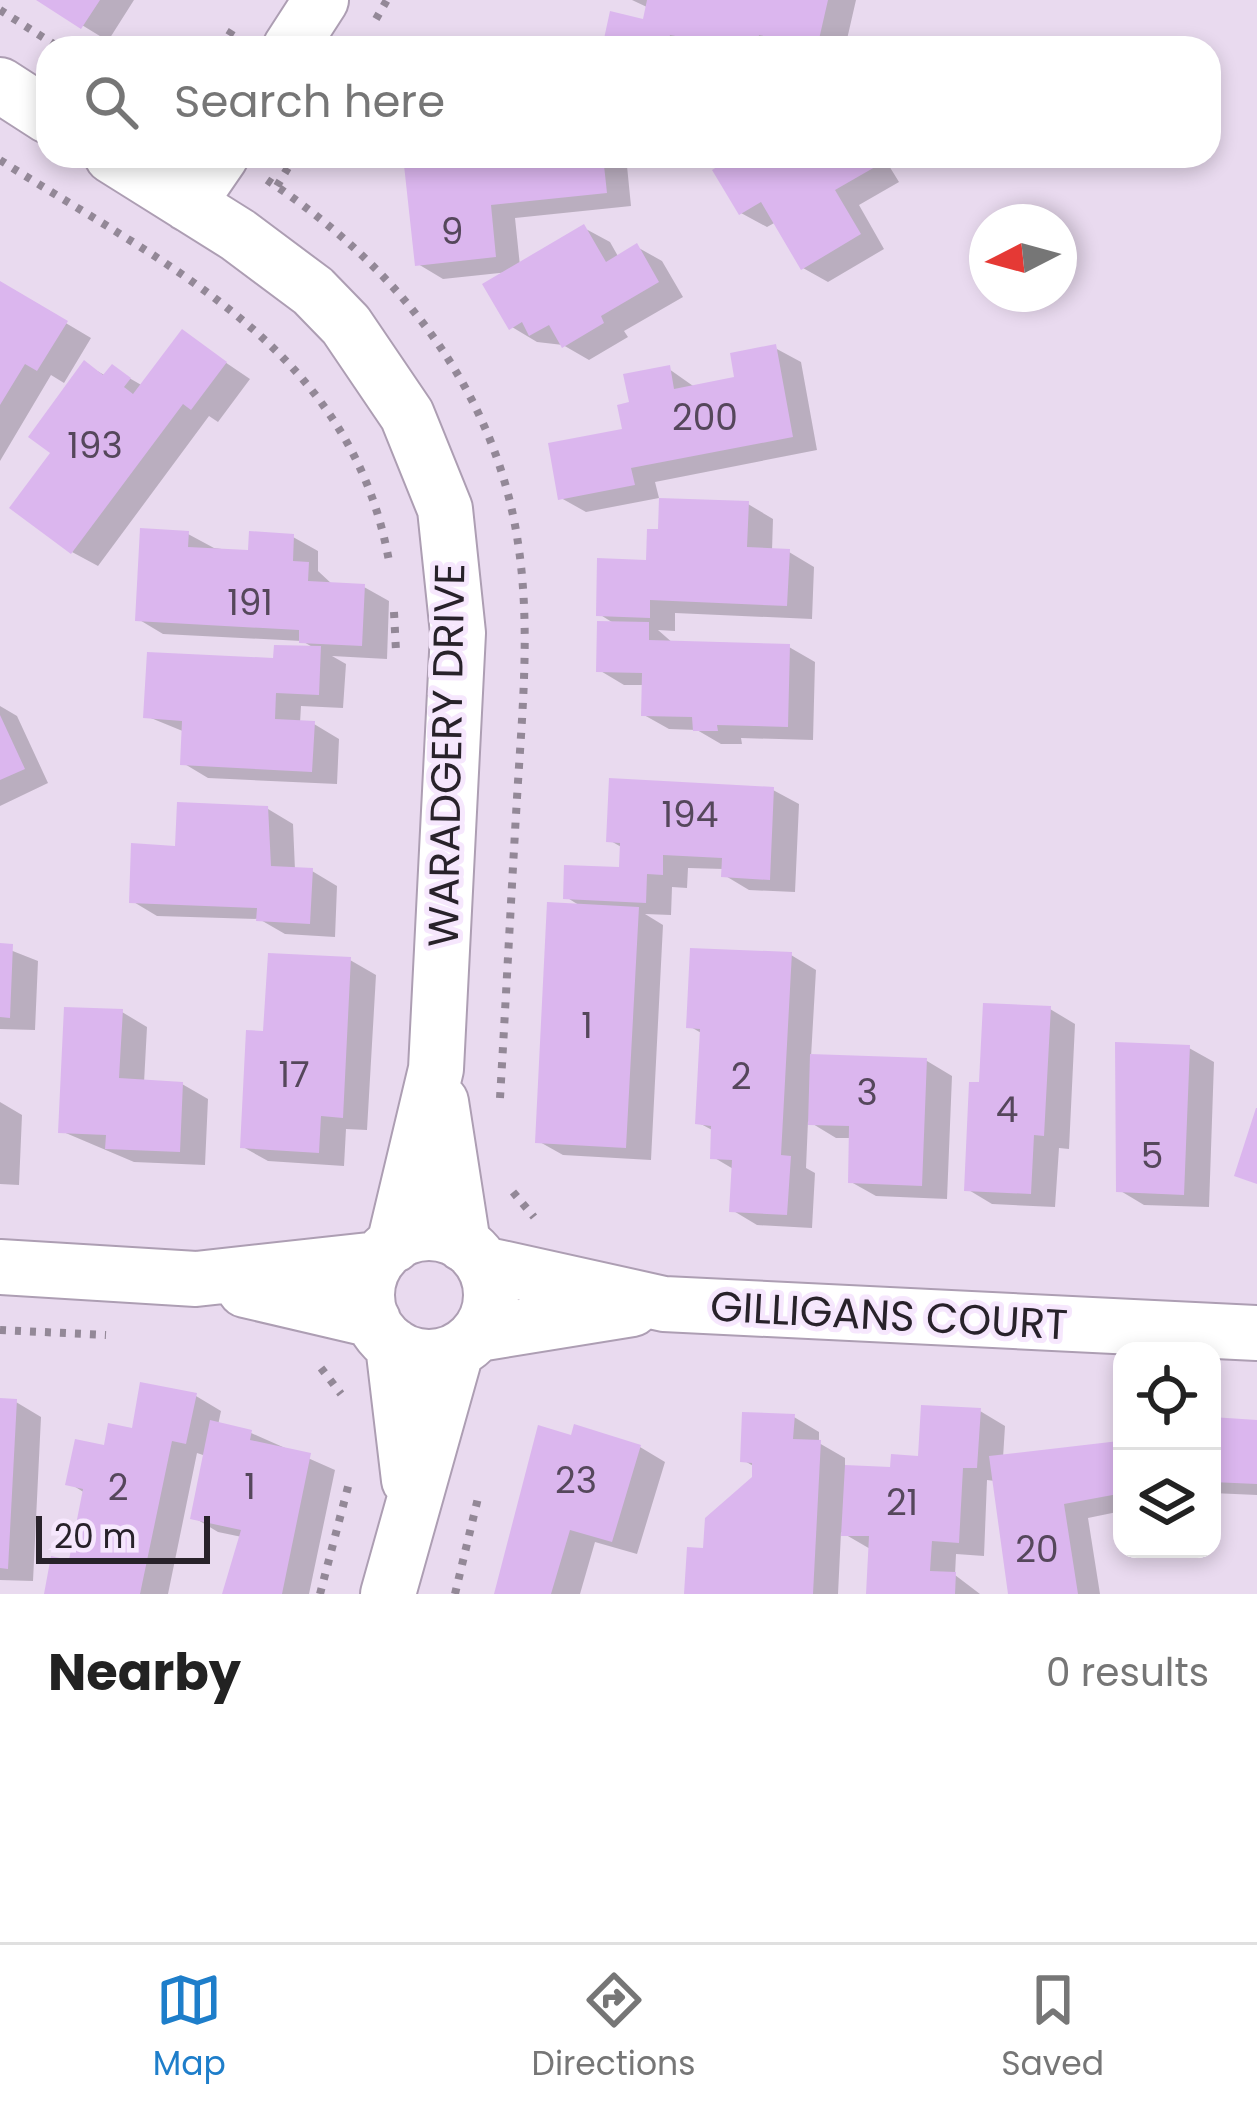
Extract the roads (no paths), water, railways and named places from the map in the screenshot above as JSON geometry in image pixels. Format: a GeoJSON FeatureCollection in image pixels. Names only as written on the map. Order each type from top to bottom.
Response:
{"type":"FeatureCollection","features":[{"type":"Feature","properties":{"kind":"street"},"geometry":{"type":"LineString","coordinates":[[298,36],[321,0]]}},
{"type":"Feature","properties":{"kind":"street"},"geometry":{"type":"LineString","coordinates":[[0,86],[36,108]]}},
{"type":"Feature","properties":{"kind":"street","name":"WARADGERY DRIVE"},"geometry":{"type":"LineString","coordinates":[[131,168],[284,268],[346,325],[407,415],[445,509],[458,633],[436,1070],[386,1252]]}},
{"type":"Feature","properties":{"kind":"street"},"geometry":{"type":"LineString","coordinates":[[188,204],[212,168]]}},
{"type":"Feature","properties":{"kind":"street","name":"WARADGERY DRIVE"},"geometry":{"type":"LineString","coordinates":[[436,1070],[473,1254]]}},
{"type":"Feature","properties":{"kind":"street"},"geometry":{"type":"LineString","coordinates":[[0,1267],[196,1279],[386,1252],[428,1233],[473,1254],[492,1300],[467,1343],[412,1500],[388,1594]]}},
{"type":"Feature","properties":{"kind":"street"},"geometry":{"type":"LineString","coordinates":[[386,1252],[369,1282],[383,1332],[412,1500]]}},
{"type":"Feature","properties":{"kind":"street","name":"GILLIGANS COURT"},"geometry":{"type":"LineString","coordinates":[[473,1254],[664,1304],[1257,1333]]}},
{"type":"Feature","properties":{"kind":"street"},"geometry":{"type":"LineString","coordinates":[[196,1279],[383,1332],[424,1357],[467,1343]]}},
{"type":"Feature","properties":{"kind":"street","name":"GILLIGANS COURT"},"geometry":{"type":"LineString","coordinates":[[467,1343],[664,1304]]}}]}
